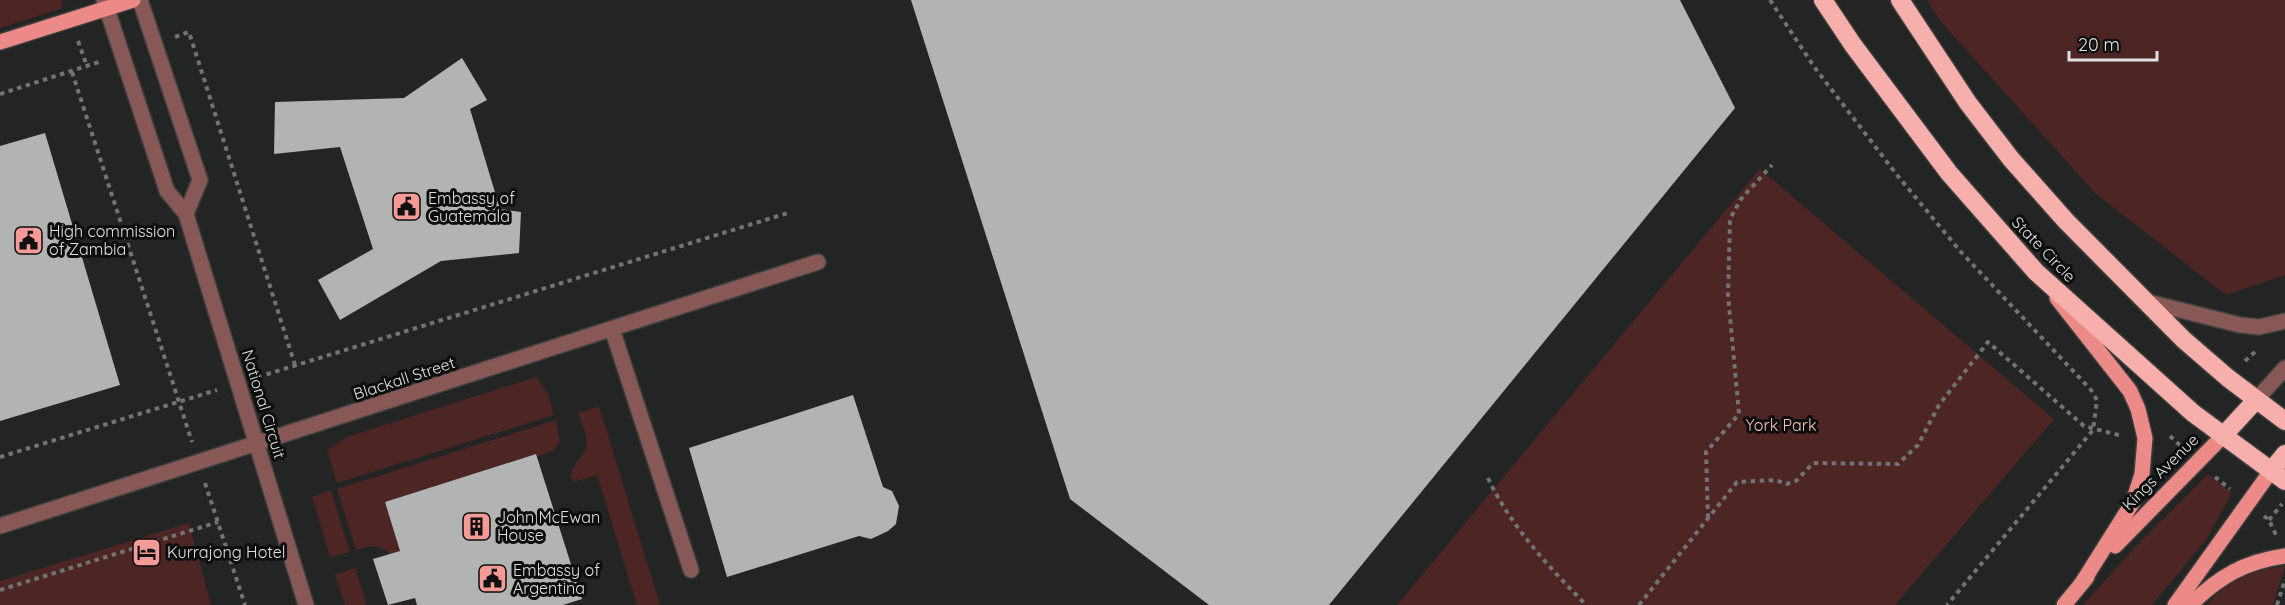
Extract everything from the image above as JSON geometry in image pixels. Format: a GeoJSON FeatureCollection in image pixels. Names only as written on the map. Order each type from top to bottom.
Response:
{"type":"FeatureCollection","features":[{"type":"Feature","properties":{"kind":"highway","name":"State Circle"},"geometry":{"type":"LineString","coordinates":[[1823,0],[1872,71],[1949,173],[2036,272],[2152,378],[2223,436],[2278,476]]}},
{"type":"Feature","properties":{"kind":"highway"},"geometry":{"type":"LineString","coordinates":[[1900,0],[1968,103],[2011,159],[2066,221],[2184,340],[2285,421]]}},
{"type":"Feature","properties":{"kind":"highway","name":"Kings Avenue"},"geometry":{"type":"LineString","coordinates":[[2223,436],[2256,400]]}},
{"type":"Feature","properties":{"kind":"highway"},"geometry":{"type":"LineString","coordinates":[[2278,476],[2285,453]]}},
{"type":"Feature","properties":{"kind":"main road"},"geometry":{"type":"LineString","coordinates":[[0,42],[105,4],[133,0]]}},
{"type":"Feature","properties":{"kind":"main road"},"geometry":{"type":"LineString","coordinates":[[2036,272],[2130,391],[2144,429],[2145,450],[2139,489],[2126,516],[2082,583]]}},
{"type":"Feature","properties":{"kind":"main road","name":"Kings Avenue"},"geometry":{"type":"LineString","coordinates":[[2064,605],[2082,583],[2223,436]]}},
{"type":"Feature","properties":{"kind":"main road"},"geometry":{"type":"LineString","coordinates":[[2175,605],[2247,502],[2278,476]]}},
{"type":"Feature","properties":{"kind":"main road"},"geometry":{"type":"LineString","coordinates":[[2190,605],[2216,582],[2236,569],[2285,556]]}},
{"type":"Feature","properties":{"kind":"street"},"geometry":{"type":"LineString","coordinates":[[140,0],[200,180],[186,214]]}},
{"type":"Feature","properties":{"kind":"street","name":"National Circuit"},"geometry":{"type":"LineString","coordinates":[[105,4],[167,191],[186,214],[306,605]]}},
{"type":"Feature","properties":{"kind":"street","name":"Blackall Street"},"geometry":{"type":"LineString","coordinates":[[0,526],[818,262]]}},
{"type":"Feature","properties":{"kind":"street"},"geometry":{"type":"LineString","coordinates":[[2144,301],[2240,325],[2259,327],[2285,321]]}},
{"type":"Feature","properties":{"kind":"street"},"geometry":{"type":"LineString","coordinates":[[612,329],[691,570]]}},
{"type":"Feature","properties":{"kind":"street","name":"Kings Avenue"},"geometry":{"type":"LineString","coordinates":[[2256,400],[2285,368]]}},
{"type":"Feature","properties":{"kind":"path"},"geometry":{"type":"LineString","coordinates":[[1770,0],[1815,68],[1897,175],[1961,252],[2091,390],[2097,400],[2093,430],[1947,605]]}},
{"type":"Feature","properties":{"kind":"path"},"geometry":{"type":"LineString","coordinates":[[173,38],[189,32],[295,365]]}},
{"type":"Feature","properties":{"kind":"path"},"geometry":{"type":"LineString","coordinates":[[0,94],[89,65],[81,47]]}},
{"type":"Feature","properties":{"kind":"path"},"geometry":{"type":"LineString","coordinates":[[72,72],[191,438]]}},
{"type":"Feature","properties":{"kind":"path"},"geometry":{"type":"LineString","coordinates":[[1708,519],[1706,452],[1739,414],[1728,295],[1730,219],[1741,199],[1772,165]]}},
{"type":"Feature","properties":{"kind":"path"},"geometry":{"type":"LineString","coordinates":[[0,457],[791,212]]}},
{"type":"Feature","properties":{"kind":"path"},"geometry":{"type":"LineString","coordinates":[[1639,605],[1737,482],[1776,480],[1786,484],[1796,480],[1813,463],[1898,464],[1918,445],[1939,405],[1988,342],[2084,426],[2127,437]]}},
{"type":"Feature","properties":{"kind":"path"},"geometry":{"type":"LineString","coordinates":[[2170,436],[2269,520],[2285,500]]}},
{"type":"Feature","properties":{"kind":"path"},"geometry":{"type":"LineString","coordinates":[[1488,478],[1540,557],[1586,605]]}},
{"type":"Feature","properties":{"kind":"path"},"geometry":{"type":"LineString","coordinates":[[208,491],[244,604]]}},
{"type":"Feature","properties":{"kind":"path"},"geometry":{"type":"LineString","coordinates":[[0,590],[218,522]]}},
{"type":"Feature","properties":{"kind":"path"},"geometry":{"type":"LineString","coordinates":[[2277,605],[2285,579]]}},
{"type":"Feature","properties":{"kind":"green space"},"geometry":{"type":"Polygon","coordinates":[[[0,0],[61,0],[63,8],[0,28],[0,0]]]}},
{"type":"Feature","properties":{"kind":"green space"},"geometry":{"type":"Polygon","coordinates":[[[1927,0],[2285,0],[2285,275],[2226,295],[2096,194],[1941,22],[1927,0]]]}},
{"type":"Feature","properties":{"kind":"green space","name":"York Park"},"geometry":{"type":"Polygon","coordinates":[[[1760,169],[2054,419],[1895,605],[1397,605],[1760,169]]]}},
{"type":"Feature","properties":{"kind":"green space"},"geometry":{"type":"Polygon","coordinates":[[[536,377],[548,394],[554,415],[337,483],[327,450],[347,437],[536,377]]]}},
{"type":"Feature","properties":{"kind":"green space"},"geometry":{"type":"Polygon","coordinates":[[[599,406],[660,605],[637,605],[597,475],[574,482],[571,479],[572,470],[587,444],[578,413],[599,406]]]}},
{"type":"Feature","properties":{"kind":"green space"},"geometry":{"type":"Polygon","coordinates":[[[556,420],[560,441],[553,451],[537,457],[536,454],[385,502],[400,551],[390,554],[374,546],[356,550],[337,489],[556,420]]]}},
{"type":"Feature","properties":{"kind":"green space"},"geometry":{"type":"Polygon","coordinates":[[[2208,474],[2232,493],[2206,540],[2152,605],[2083,605],[2135,547],[2208,474]]]}},
{"type":"Feature","properties":{"kind":"green space"},"geometry":{"type":"Polygon","coordinates":[[[331,490],[350,552],[330,557],[312,497],[331,490]]]}},
{"type":"Feature","properties":{"kind":"green space","name":"Kurrajong Hotel"},"geometry":{"type":"Polygon","coordinates":[[[189,523],[211,605],[0,605],[0,581],[189,523]]]}},
{"type":"Feature","properties":{"kind":"green space"},"geometry":{"type":"Polygon","coordinates":[[[2285,566],[2273,605],[2207,605],[2223,589],[2242,578],[2263,570],[2285,566]]]}},
{"type":"Feature","properties":{"kind":"green space"},"geometry":{"type":"Polygon","coordinates":[[[355,568],[367,605],[345,605],[335,575],[355,568]]]}},
{"type":"Feature","properties":{"kind":"building"},"geometry":{"type":"Polygon","coordinates":[[[911,0],[1680,0],[1735,108],[1329,605],[1209,605],[1070,499],[911,0]]]}},
{"type":"Feature","properties":{"kind":"building"},"geometry":{"type":"Polygon","coordinates":[[[462,58],[487,100],[470,109],[500,209],[521,212],[519,253],[441,261],[340,320],[318,280],[373,249],[340,147],[274,154],[275,102],[404,98],[462,58]]]}},
{"type":"Feature","properties":{"kind":"building"},"geometry":{"type":"Polygon","coordinates":[[[45,133],[120,385],[0,421],[0,146],[45,133]]]}},
{"type":"Feature","properties":{"kind":"building"},"geometry":{"type":"Polygon","coordinates":[[[853,395],[883,487],[892,491],[899,506],[896,524],[888,531],[871,539],[859,536],[727,577],[689,448],[853,395]]]}},
{"type":"Feature","properties":{"kind":"building","name":"John McEwan House"},"geometry":{"type":"Polygon","coordinates":[[[536,454],[582,599],[563,605],[417,605],[415,598],[388,605],[373,559],[400,551],[385,502],[536,454]]]}},
{"type":"Feature","properties":{"kind":"place","name":"Embassy of Guatemala"},"geometry":{"type":"Point","coordinates":[407,207]}},
{"type":"Feature","properties":{"kind":"place","name":"High commission of Zambia"},"geometry":{"type":"Point","coordinates":[28,240]}},
{"type":"Feature","properties":{"kind":"place","name":"John McEwan House"},"geometry":{"type":"Point","coordinates":[476,526]}},
{"type":"Feature","properties":{"kind":"place","name":"Kurrajong Hotel"},"geometry":{"type":"Point","coordinates":[146,552]}},
{"type":"Feature","properties":{"kind":"place","name":"Embassy of Argentina"},"geometry":{"type":"Point","coordinates":[492,579]}}]}
